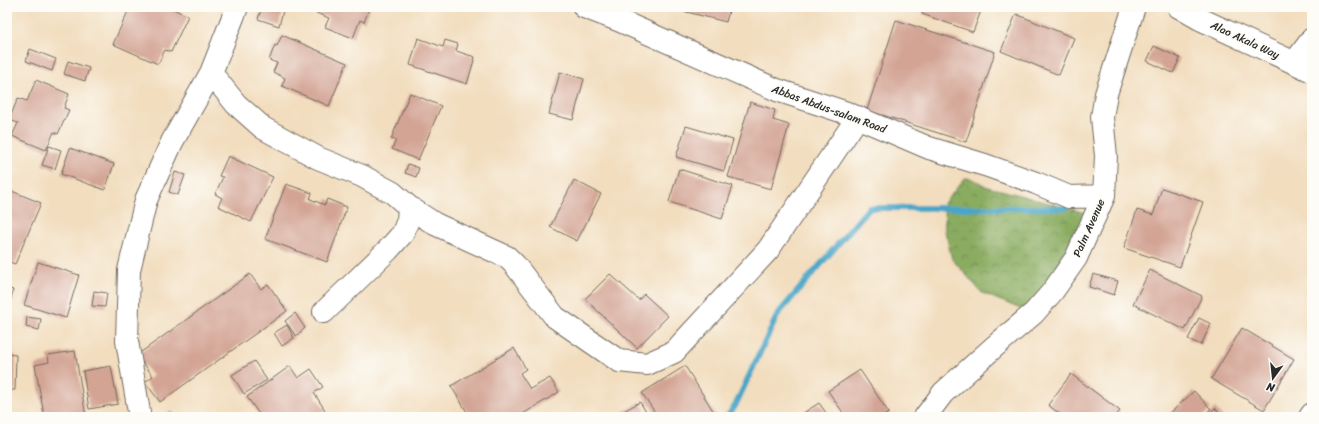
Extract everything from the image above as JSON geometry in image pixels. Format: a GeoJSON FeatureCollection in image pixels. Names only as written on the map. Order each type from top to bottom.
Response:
{"type":"FeatureCollection","features":[{"type":"Feature","properties":{"kind":"street"},"geometry":{"type":"LineString","coordinates":[[139,412],[128,341],[129,270],[146,200],[172,142],[211,73],[237,7]]}},
{"type":"Feature","properties":{"kind":"street","name":"Abbas Abdus-salam Road"},"geometry":{"type":"LineString","coordinates":[[584,7],[625,23],[777,90],[858,117],[929,148],[985,165],[1069,196],[1104,196]]}},
{"type":"Feature","properties":{"kind":"street","name":"Palm Avenue"},"geometry":{"type":"LineString","coordinates":[[925,417],[943,393],[1034,313],[1076,258],[1104,196],[1106,156],[1102,117],[1106,94],[1134,7]]}},
{"type":"Feature","properties":{"kind":"street","name":"Alao Akala Way"},"geometry":{"type":"LineString","coordinates":[[1179,7],[1200,19],[1303,67]]}},
{"type":"Feature","properties":{"kind":"street"},"geometry":{"type":"LineString","coordinates":[[1303,67],[1312,39]]}},
{"type":"Feature","properties":{"kind":"street"},"geometry":{"type":"LineString","coordinates":[[211,73],[236,104],[263,128],[318,158],[368,179],[393,193],[409,207],[435,224],[507,257],[515,265],[555,317],[619,362],[647,364],[674,352],[768,250],[858,117]]}},
{"type":"Feature","properties":{"kind":"street"},"geometry":{"type":"LineString","coordinates":[[324,312],[388,250],[403,233],[408,220],[409,207]]}},
{"type":"Feature","properties":{"kind":"green space"},"geometry":{"type":"Polygon","coordinates":[[[965,178],[970,178],[988,187],[1097,216],[1072,274],[1023,310],[982,293],[952,259],[945,231],[944,203],[965,178]]]}},
{"type":"Feature","properties":{"kind":"building"},"geometry":{"type":"Polygon","coordinates":[[[130,7],[169,7],[188,16],[171,52],[165,50],[158,64],[113,44],[130,7]]]}},
{"type":"Feature","properties":{"kind":"building"},"geometry":{"type":"Polygon","coordinates":[[[262,7],[270,7],[283,11],[279,26],[258,19],[262,7]]]}},
{"type":"Feature","properties":{"kind":"building"},"geometry":{"type":"Polygon","coordinates":[[[301,7],[370,7],[364,22],[360,20],[353,38],[325,27],[329,18],[301,7]]]}},
{"type":"Feature","properties":{"kind":"building"},"geometry":{"type":"Polygon","coordinates":[[[684,7],[730,7],[726,22],[683,11],[684,7]]]}},
{"type":"Feature","properties":{"kind":"building"},"geometry":{"type":"Polygon","coordinates":[[[925,7],[982,8],[973,32],[922,14],[925,7]]]}},
{"type":"Feature","properties":{"kind":"building"},"geometry":{"type":"Polygon","coordinates":[[[1016,14],[1074,38],[1059,75],[1001,51],[1016,14]]]}},
{"type":"Feature","properties":{"kind":"building"},"geometry":{"type":"Polygon","coordinates":[[[896,20],[995,52],[966,142],[867,110],[896,20]]]}},
{"type":"Feature","properties":{"kind":"building"},"geometry":{"type":"Polygon","coordinates":[[[282,35],[347,63],[329,106],[282,86],[285,78],[273,72],[277,63],[269,60],[275,45],[277,46],[282,35]]]}},
{"type":"Feature","properties":{"kind":"building"},"geometry":{"type":"Polygon","coordinates":[[[418,38],[443,47],[445,40],[458,44],[456,51],[475,57],[467,84],[410,65],[418,38]]]}},
{"type":"Feature","properties":{"kind":"building"},"geometry":{"type":"Polygon","coordinates":[[[1154,46],[1180,58],[1173,73],[1147,61],[1154,46]]]}},
{"type":"Feature","properties":{"kind":"building"},"geometry":{"type":"Polygon","coordinates":[[[30,49],[56,59],[52,71],[26,61],[30,49]]]}},
{"type":"Feature","properties":{"kind":"building"},"geometry":{"type":"Polygon","coordinates":[[[68,61],[89,68],[85,81],[64,74],[68,61]]]}},
{"type":"Feature","properties":{"kind":"building"},"geometry":{"type":"Polygon","coordinates":[[[560,72],[584,79],[573,120],[549,114],[560,72]]]}},
{"type":"Feature","properties":{"kind":"building"},"geometry":{"type":"Polygon","coordinates":[[[36,80],[69,94],[64,108],[69,110],[58,134],[54,132],[46,150],[12,136],[18,123],[9,120],[18,98],[27,101],[36,80]]]}},
{"type":"Feature","properties":{"kind":"building"},"geometry":{"type":"Polygon","coordinates":[[[410,93],[441,106],[418,160],[392,149],[396,140],[391,139],[410,93]]]}},
{"type":"Feature","properties":{"kind":"building"},"geometry":{"type":"Polygon","coordinates":[[[750,102],[775,110],[773,120],[789,125],[771,189],[728,177],[750,102]]]}},
{"type":"Feature","properties":{"kind":"building"},"geometry":{"type":"Polygon","coordinates":[[[686,126],[733,140],[724,171],[676,157],[686,126]]]}},
{"type":"Feature","properties":{"kind":"building"},"geometry":{"type":"Polygon","coordinates":[[[49,146],[61,150],[55,169],[42,165],[49,146]]]}},
{"type":"Feature","properties":{"kind":"building"},"geometry":{"type":"Polygon","coordinates":[[[70,148],[114,164],[105,190],[61,174],[70,148]]]}},
{"type":"Feature","properties":{"kind":"building"},"geometry":{"type":"Polygon","coordinates":[[[228,156],[273,177],[251,222],[218,206],[222,198],[215,194],[223,177],[219,176],[228,156]]]}},
{"type":"Feature","properties":{"kind":"building"},"geometry":{"type":"Polygon","coordinates":[[[408,164],[419,168],[416,177],[405,173],[408,164]]]}},
{"type":"Feature","properties":{"kind":"building"},"geometry":{"type":"Polygon","coordinates":[[[679,169],[733,186],[722,219],[669,202],[679,169]]]}},
{"type":"Feature","properties":{"kind":"building"},"geometry":{"type":"Polygon","coordinates":[[[175,172],[185,175],[178,195],[169,192],[175,172]]]}},
{"type":"Feature","properties":{"kind":"building"},"geometry":{"type":"Polygon","coordinates":[[[574,180],[601,194],[577,241],[550,227],[574,180]]]}},
{"type":"Feature","properties":{"kind":"building"},"geometry":{"type":"Polygon","coordinates":[[[286,184],[312,193],[310,199],[325,205],[327,199],[347,207],[327,262],[265,239],[286,184]]]}},
{"type":"Feature","properties":{"kind":"building"},"geometry":{"type":"Polygon","coordinates":[[[1162,188],[1203,202],[1180,267],[1124,248],[1137,210],[1153,215],[1162,188]]]}},
{"type":"Feature","properties":{"kind":"building"},"geometry":{"type":"Polygon","coordinates":[[[7,189],[41,203],[15,264],[7,261],[7,189]]]}},
{"type":"Feature","properties":{"kind":"building"},"geometry":{"type":"Polygon","coordinates":[[[38,262],[79,275],[66,318],[24,305],[38,262]]]}},
{"type":"Feature","properties":{"kind":"building"},"geometry":{"type":"Polygon","coordinates":[[[1150,270],[1202,296],[1185,330],[1133,304],[1150,270]]]}},
{"type":"Feature","properties":{"kind":"building"},"geometry":{"type":"Polygon","coordinates":[[[250,274],[261,289],[268,284],[287,311],[160,402],[145,382],[153,376],[137,355],[250,274]]]}},
{"type":"Feature","properties":{"kind":"building"},"geometry":{"type":"Polygon","coordinates":[[[610,274],[639,300],[644,294],[668,316],[637,348],[585,299],[610,274]]]}},
{"type":"Feature","properties":{"kind":"building"},"geometry":{"type":"Polygon","coordinates":[[[1093,274],[1118,281],[1114,295],[1089,287],[1093,274]]]}},
{"type":"Feature","properties":{"kind":"building"},"geometry":{"type":"Polygon","coordinates":[[[7,288],[13,290],[8,312],[7,312],[7,288]]]}},
{"type":"Feature","properties":{"kind":"building"},"geometry":{"type":"Polygon","coordinates":[[[94,291],[107,293],[105,307],[92,306],[94,291]]]}},
{"type":"Feature","properties":{"kind":"building"},"geometry":{"type":"Polygon","coordinates":[[[295,313],[305,328],[296,336],[285,321],[295,313]]]}},
{"type":"Feature","properties":{"kind":"building"},"geometry":{"type":"Polygon","coordinates":[[[27,317],[41,319],[39,330],[26,327],[27,317]]]}},
{"type":"Feature","properties":{"kind":"building"},"geometry":{"type":"Polygon","coordinates":[[[1199,318],[1211,324],[1201,345],[1188,339],[1199,318]]]}},
{"type":"Feature","properties":{"kind":"building"},"geometry":{"type":"Polygon","coordinates":[[[287,325],[294,338],[282,346],[274,333],[287,325]]]}},
{"type":"Feature","properties":{"kind":"building"},"geometry":{"type":"Polygon","coordinates":[[[1242,328],[1294,359],[1264,410],[1211,379],[1242,328]]]}},
{"type":"Feature","properties":{"kind":"building"},"geometry":{"type":"Polygon","coordinates":[[[514,348],[526,369],[520,373],[530,389],[550,378],[559,392],[518,417],[470,417],[451,386],[514,348]]]}},
{"type":"Feature","properties":{"kind":"building"},"geometry":{"type":"Polygon","coordinates":[[[75,351],[86,417],[49,417],[49,414],[44,415],[35,365],[49,362],[48,355],[75,351]]]}},
{"type":"Feature","properties":{"kind":"building"},"geometry":{"type":"Polygon","coordinates":[[[7,354],[16,355],[15,390],[7,390],[7,354]]]}},
{"type":"Feature","properties":{"kind":"building"},"geometry":{"type":"Polygon","coordinates":[[[254,361],[267,380],[244,394],[232,375],[254,361]]]}},
{"type":"Feature","properties":{"kind":"building"},"geometry":{"type":"Polygon","coordinates":[[[111,366],[118,404],[89,409],[83,371],[111,366]]]}},
{"type":"Feature","properties":{"kind":"building"},"geometry":{"type":"Polygon","coordinates":[[[290,366],[298,378],[311,369],[323,387],[314,393],[325,410],[315,417],[261,417],[247,397],[290,366]]]}},
{"type":"Feature","properties":{"kind":"building"},"geometry":{"type":"Polygon","coordinates":[[[685,366],[717,417],[658,417],[642,393],[685,366]]]}},
{"type":"Feature","properties":{"kind":"building"},"geometry":{"type":"Polygon","coordinates":[[[860,370],[889,413],[882,417],[846,417],[828,391],[860,370]]]}},
{"type":"Feature","properties":{"kind":"building"},"geometry":{"type":"Polygon","coordinates":[[[1071,374],[1120,411],[1115,417],[1064,417],[1048,405],[1071,374]]]}},
{"type":"Feature","properties":{"kind":"building"},"geometry":{"type":"Polygon","coordinates":[[[1194,391],[1211,409],[1202,417],[1166,417],[1194,391]]]}},
{"type":"Feature","properties":{"kind":"building"},"geometry":{"type":"Polygon","coordinates":[[[640,402],[649,417],[613,417],[640,402]]]}},
{"type":"Feature","properties":{"kind":"building"},"geometry":{"type":"Polygon","coordinates":[[[819,403],[829,417],[797,417],[819,403]]]}},
{"type":"Feature","properties":{"kind":"building"},"geometry":{"type":"Polygon","coordinates":[[[1215,408],[1223,417],[1206,417],[1215,408]]]}},
{"type":"Feature","properties":{"kind":"waterway"},"geometry":{"type":"LineString","coordinates":[[727,417],[735,406],[778,314],[869,208],[1066,208]]}},
{"type":"Feature","properties":{"kind":"waterway"},"geometry":{"type":"LineString","coordinates":[[170,417],[171,415],[173,417]]}}]}
